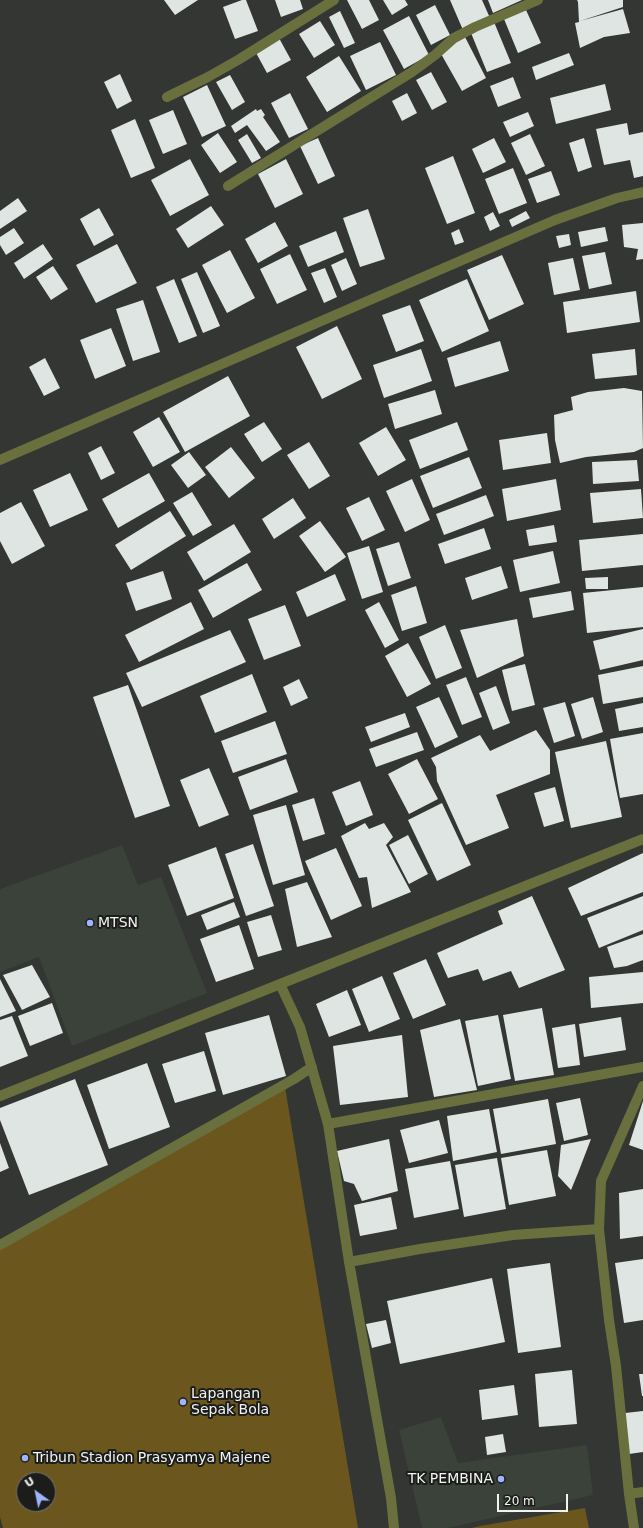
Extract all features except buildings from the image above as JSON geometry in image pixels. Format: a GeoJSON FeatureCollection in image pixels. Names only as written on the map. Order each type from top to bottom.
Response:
{"type":"FeatureCollection","features":[{"type":"Feature","properties":{"kind":"street"},"geometry":{"type":"LineString","coordinates":[[167,97],[208,77],[238,60],[334,0]]}},
{"type":"Feature","properties":{"kind":"street"},"geometry":{"type":"LineString","coordinates":[[228,186],[412,72],[436,55],[454,38],[534,1]]}},
{"type":"Feature","properties":{"kind":"street"},"geometry":{"type":"LineString","coordinates":[[0,460],[555,220],[616,198],[643,192]]}},
{"type":"Feature","properties":{"kind":"street"},"geometry":{"type":"LineString","coordinates":[[0,1096],[643,839]]}},
{"type":"Feature","properties":{"kind":"street"},"geometry":{"type":"LineString","coordinates":[[280,984],[300,1027],[328,1124],[349,1262],[391,1498],[394,1528]]}},
{"type":"Feature","properties":{"kind":"street"},"geometry":{"type":"LineString","coordinates":[[0,1245],[287,1083],[312,1067]]}},
{"type":"Feature","properties":{"kind":"street"},"geometry":{"type":"LineString","coordinates":[[328,1124],[643,1067]]}},
{"type":"Feature","properties":{"kind":"street"},"geometry":{"type":"LineString","coordinates":[[634,1528],[599,1229],[601,1181],[643,1086]]}},
{"type":"Feature","properties":{"kind":"street"},"geometry":{"type":"LineString","coordinates":[[349,1262],[420,1249],[513,1235],[599,1229]]}},
{"type":"Feature","properties":{"kind":"street"},"geometry":{"type":"LineString","coordinates":[[629,1494],[643,1492]]}},
{"type":"Feature","properties":{"kind":"shaded area","name":"MTSN"},"geometry":{"type":"Polygon","coordinates":[[[122,845],[138,885],[161,877],[207,993],[72,1046],[39,957],[0,972],[0,889],[122,845]]]}},
{"type":"Feature","properties":{"kind":"shaded area","name":"Lapangan Sepak Bola"},"geometry":{"type":"Polygon","coordinates":[[[285,1087],[358,1528],[3,1528],[0,1517],[0,1249],[285,1087]]]}},
{"type":"Feature","properties":{"kind":"shaded area","name":"TK PEMBINA"},"geometry":{"type":"Polygon","coordinates":[[[441,1417],[458,1463],[587,1445],[593,1495],[448,1528],[422,1528],[399,1430],[441,1417]]]}},
{"type":"Feature","properties":{"kind":"shaded area"},"geometry":{"type":"Polygon","coordinates":[[[585,1508],[589,1528],[472,1528],[480,1526],[585,1508]]]}},
{"type":"Feature","properties":{"kind":"place","name":"MTSN"},"geometry":{"type":"Point","coordinates":[90,923]}},
{"type":"Feature","properties":{"kind":"place","name":"Lapangan Sepak Bola"},"geometry":{"type":"Point","coordinates":[183,1402]}},
{"type":"Feature","properties":{"kind":"place","name":"Tribun Stadion Prasyamya Majene"},"geometry":{"type":"Point","coordinates":[25,1458]}},
{"type":"Feature","properties":{"kind":"place","name":"TK PEMBINA"},"geometry":{"type":"Point","coordinates":[501,1479]}}]}
